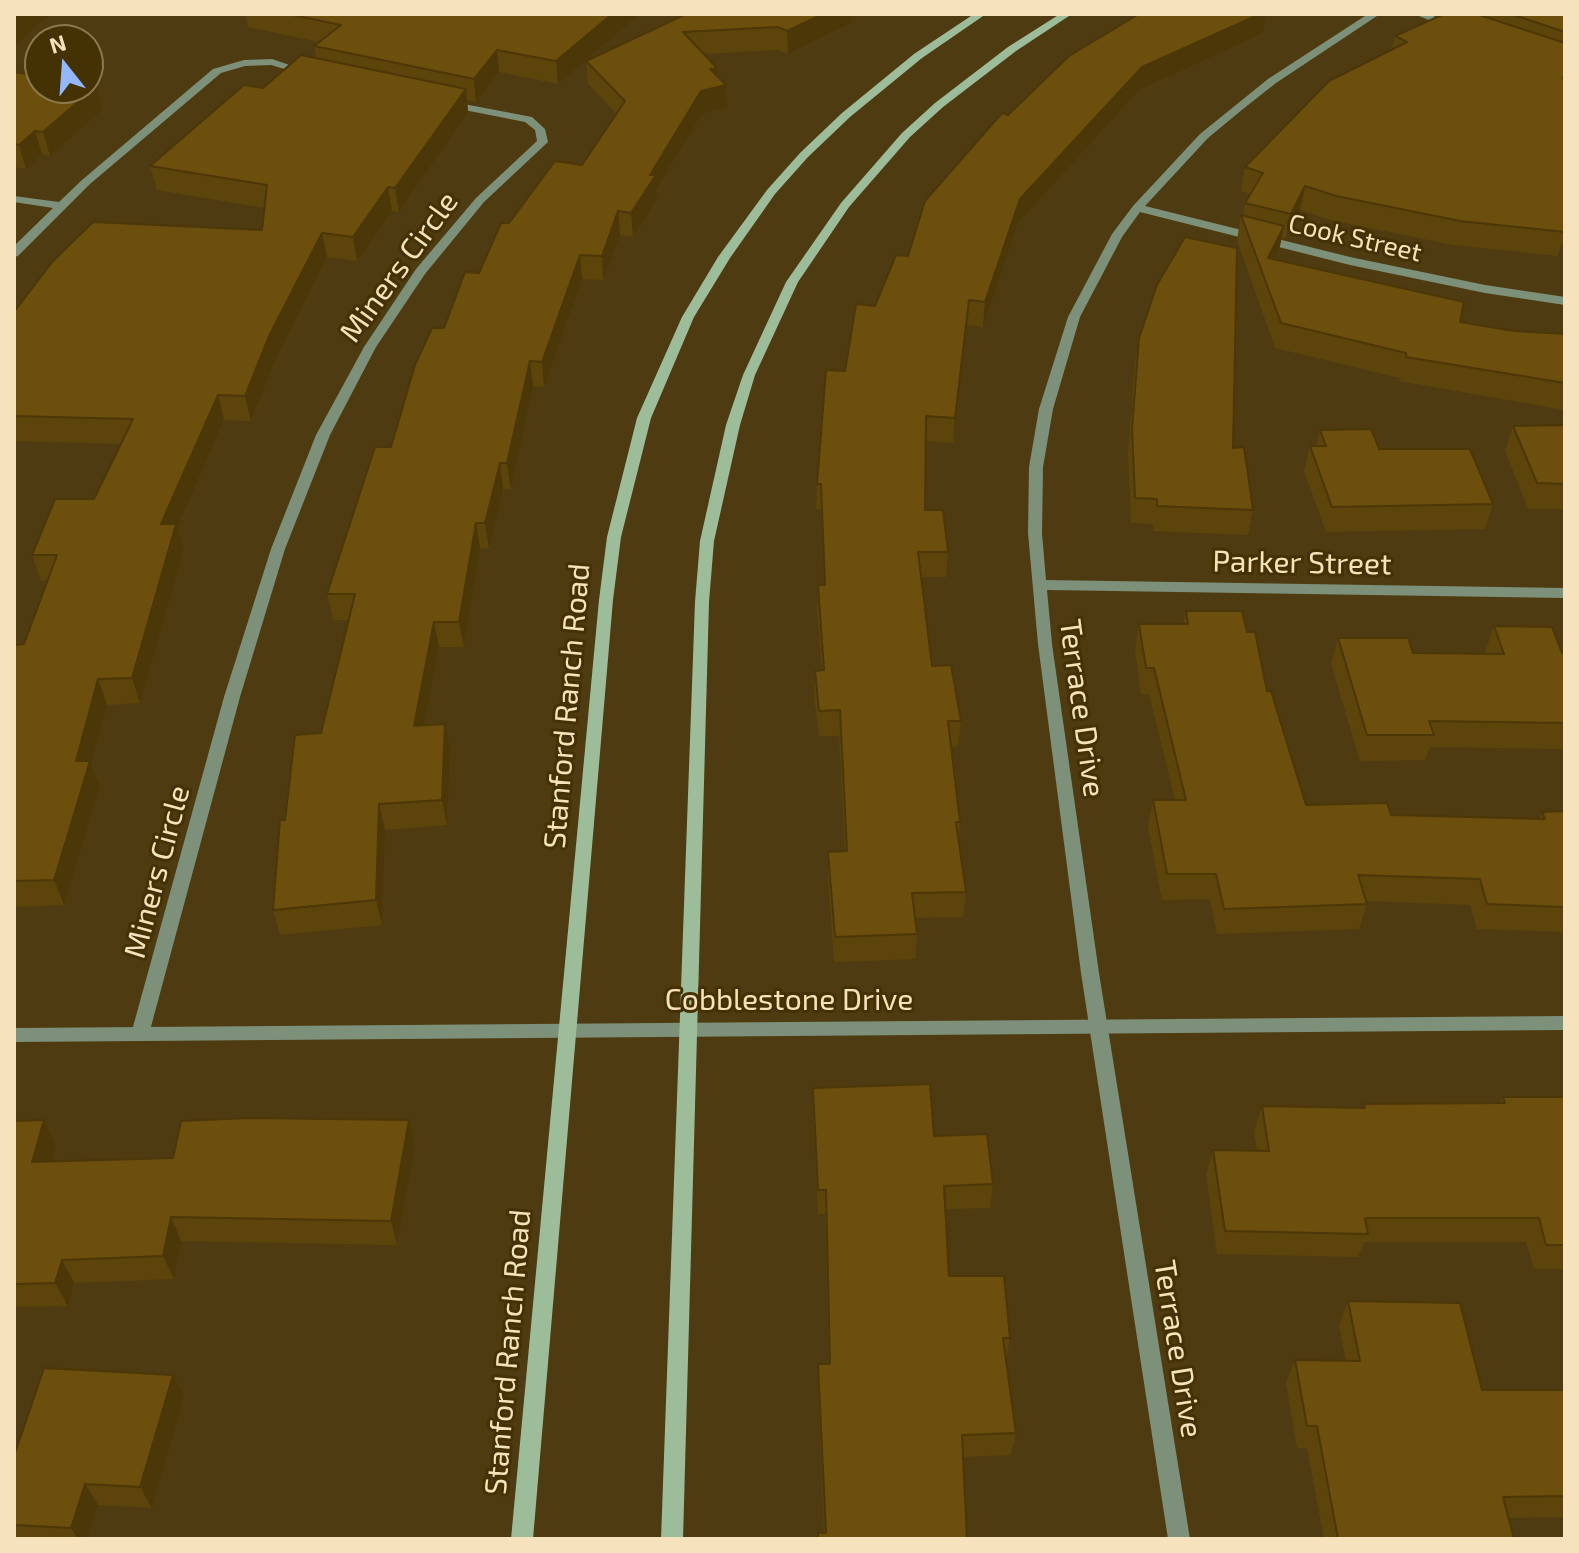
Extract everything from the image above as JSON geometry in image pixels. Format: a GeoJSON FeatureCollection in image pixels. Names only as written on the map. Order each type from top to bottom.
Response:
{"type":"FeatureCollection","features":[{"type":"Feature","properties":{"kind":"main road","name":"Stanford Ranch Road"},"geometry":{"type":"LineString","coordinates":[[522,1539],[566,1030],[614,537],[640,432],[659,380],[688,317],[724,257],[795,164],[878,87],[981,14]]}},
{"type":"Feature","properties":{"kind":"main road"},"geometry":{"type":"LineString","coordinates":[[672,1539],[702,602],[707,541],[718,483],[749,375],[792,282],[823,234],[874,169],[906,135],[977,75],[1067,14]]}},
{"type":"Feature","properties":{"kind":"street","name":"Terrace Drive"},"geometry":{"type":"LineString","coordinates":[[1179,1539],[1100,1027],[1038,585],[1036,467],[1050,396],[1074,317],[1116,236],[1137,208],[1204,136],[1272,81],[1375,14]]}},
{"type":"Feature","properties":{"kind":"street"},"geometry":{"type":"LineString","coordinates":[[1419,14],[1468,31]]}},
{"type":"Feature","properties":{"kind":"street"},"geometry":{"type":"LineString","coordinates":[[14,253],[61,206],[217,71],[244,63],[272,62],[326,77]]}},
{"type":"Feature","properties":{"kind":"street","name":"Miners Circle"},"geometry":{"type":"LineString","coordinates":[[140,1034],[232,697],[278,549],[323,435],[370,347],[420,272],[480,200],[543,142],[540,129],[528,119],[429,99]]}},
{"type":"Feature","properties":{"kind":"street"},"geometry":{"type":"LineString","coordinates":[[14,199],[61,206]]}},
{"type":"Feature","properties":{"kind":"street","name":"Cook Street"},"geometry":{"type":"LineString","coordinates":[[1137,208],[1350,261],[1485,289],[1565,301]]}},
{"type":"Feature","properties":{"kind":"street","name":"Parker Street"},"geometry":{"type":"LineString","coordinates":[[1038,585],[1565,593]]}},
{"type":"Feature","properties":{"kind":"street","name":"Cobblestone Drive"},"geometry":{"type":"LineString","coordinates":[[14,1035],[1565,1023]]}},
{"type":"Feature","properties":{"kind":"building"},"geometry":{"type":"Polygon","coordinates":[[[288,14],[612,14],[556,61],[497,50],[474,79],[314,46],[341,25],[288,14]]]}},
{"type":"Feature","properties":{"kind":"building"},"geometry":{"type":"Polygon","coordinates":[[[686,14],[823,14],[787,31],[778,27],[683,32],[717,68],[710,69],[726,85],[701,91],[650,175],[656,175],[631,213],[618,211],[602,256],[580,255],[542,362],[530,361],[507,463],[500,463],[485,523],[476,523],[459,622],[434,622],[414,726],[445,724],[442,800],[379,804],[376,900],[273,910],[280,820],[285,820],[295,735],[321,733],[355,594],[327,594],[375,447],[391,447],[415,365],[432,328],[444,328],[465,272],[479,273],[501,223],[509,223],[555,161],[582,165],[625,101],[586,61],[686,14]]]}},
{"type":"Feature","properties":{"kind":"building"},"geometry":{"type":"Polygon","coordinates":[[[1139,14],[1260,14],[1142,67],[1020,199],[985,302],[969,300],[955,418],[926,416],[925,510],[943,510],[948,552],[918,552],[932,666],[951,665],[961,721],[948,721],[960,822],[956,822],[966,892],[912,893],[917,934],[835,937],[828,852],[847,851],[840,710],[819,711],[815,671],[824,670],[818,585],[825,585],[821,484],[817,484],[826,370],[845,371],[856,304],[875,306],[896,255],[908,256],[925,201],[1002,113],[1008,115],[1069,56],[1139,14]]]}},
{"type":"Feature","properties":{"kind":"building"},"geometry":{"type":"Polygon","coordinates":[[[1444,14],[1476,14],[1565,43],[1565,232],[1460,221],[1336,196],[1305,186],[1291,214],[1245,203],[1263,173],[1245,167],[1329,81],[1407,42],[1395,36],[1444,14]]]}},
{"type":"Feature","properties":{"kind":"building"},"geometry":{"type":"Polygon","coordinates":[[[1511,14],[1565,14],[1565,32],[1511,14]]]}},
{"type":"Feature","properties":{"kind":"building"},"geometry":{"type":"Polygon","coordinates":[[[301,55],[466,89],[395,188],[388,187],[353,237],[322,233],[269,336],[245,396],[218,395],[161,524],[176,524],[132,678],[98,679],[76,761],[90,761],[54,880],[14,881],[14,645],[24,644],[57,555],[32,555],[55,499],[94,499],[133,419],[14,416],[14,312],[53,261],[93,222],[262,230],[267,185],[150,166],[244,85],[263,88],[301,55]]]}},
{"type":"Feature","properties":{"kind":"building"},"geometry":{"type":"Polygon","coordinates":[[[14,72],[24,74],[24,104],[75,104],[43,132],[35,131],[19,145],[14,144],[14,72]]]}},
{"type":"Feature","properties":{"kind":"building"},"geometry":{"type":"Polygon","coordinates":[[[1241,215],[1284,226],[1268,258],[1464,302],[1460,322],[1514,331],[1565,334],[1565,383],[1406,357],[1406,353],[1281,323],[1241,215]]]}},
{"type":"Feature","properties":{"kind":"building"},"geometry":{"type":"Polygon","coordinates":[[[1185,237],[1237,248],[1233,448],[1244,447],[1253,510],[1157,506],[1157,499],[1135,498],[1132,429],[1139,338],[1157,285],[1185,237]]]}},
{"type":"Feature","properties":{"kind":"building"},"geometry":{"type":"Polygon","coordinates":[[[1565,425],[1565,484],[1537,483],[1513,426],[1565,425]]]}},
{"type":"Feature","properties":{"kind":"building"},"geometry":{"type":"Polygon","coordinates":[[[1371,429],[1379,449],[1470,449],[1493,504],[1332,507],[1310,446],[1326,446],[1320,430],[1371,429]]]}},
{"type":"Feature","properties":{"kind":"building"},"geometry":{"type":"Polygon","coordinates":[[[1186,611],[1242,611],[1247,632],[1255,632],[1267,691],[1271,691],[1306,805],[1387,803],[1391,815],[1545,819],[1542,812],[1565,811],[1565,907],[1487,904],[1480,879],[1358,875],[1367,904],[1224,909],[1216,874],[1167,874],[1153,800],[1186,800],[1154,668],[1146,668],[1139,624],[1188,624],[1186,611]]]}},
{"type":"Feature","properties":{"kind":"building"},"geometry":{"type":"Polygon","coordinates":[[[1494,626],[1552,627],[1562,653],[1565,653],[1565,723],[1429,721],[1434,735],[1367,735],[1338,638],[1408,638],[1413,653],[1504,654],[1494,626]]]}},
{"type":"Feature","properties":{"kind":"building"},"geometry":{"type":"Polygon","coordinates":[[[930,1084],[934,1136],[987,1134],[993,1184],[944,1186],[949,1276],[1004,1276],[1010,1338],[1003,1338],[1016,1433],[962,1435],[967,1539],[818,1539],[818,1533],[826,1533],[818,1364],[830,1364],[826,1190],[818,1190],[813,1088],[930,1084]]]}},
{"type":"Feature","properties":{"kind":"building"},"geometry":{"type":"Polygon","coordinates":[[[1503,1097],[1565,1097],[1565,1245],[1546,1245],[1539,1218],[1365,1218],[1368,1234],[1225,1231],[1213,1150],[1269,1151],[1262,1106],[1365,1108],[1364,1104],[1505,1103],[1503,1097]]]}},
{"type":"Feature","properties":{"kind":"building"},"geometry":{"type":"Polygon","coordinates":[[[248,1118],[409,1120],[391,1221],[171,1217],[163,1256],[62,1260],[55,1283],[14,1284],[14,1121],[44,1120],[32,1162],[173,1158],[181,1121],[248,1118]]]}},
{"type":"Feature","properties":{"kind":"building"},"geometry":{"type":"Polygon","coordinates":[[[1348,1301],[1460,1303],[1482,1390],[1565,1390],[1565,1496],[1503,1497],[1514,1539],[1338,1539],[1317,1426],[1307,1426],[1295,1360],[1360,1361],[1348,1301]]]}},
{"type":"Feature","properties":{"kind":"building"},"geometry":{"type":"Polygon","coordinates":[[[44,1368],[173,1375],[140,1487],[85,1484],[71,1528],[14,1525],[14,1456],[44,1368]]]}}]}
